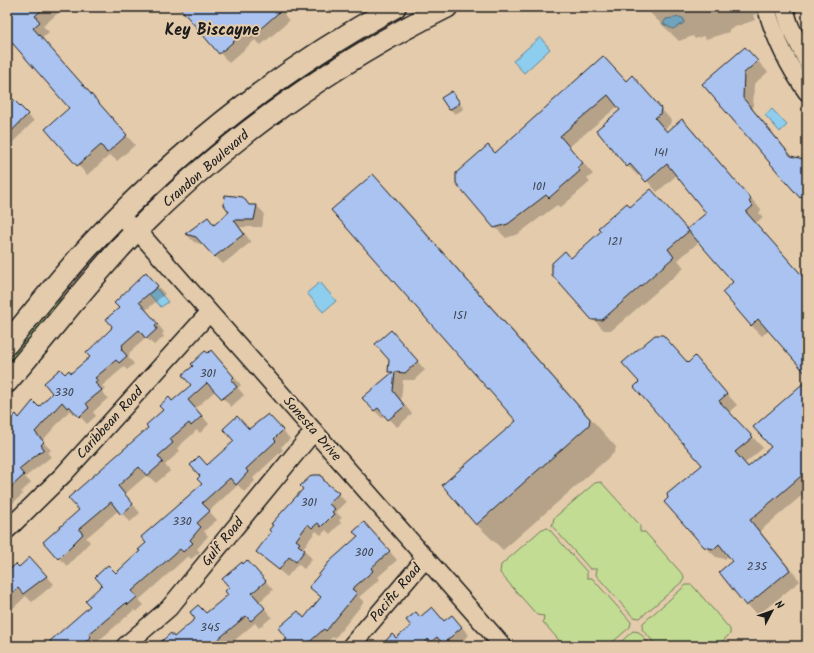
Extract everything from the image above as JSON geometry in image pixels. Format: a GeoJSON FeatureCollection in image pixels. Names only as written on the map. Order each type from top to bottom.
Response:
{"type":"FeatureCollection","features":[{"type":"Feature","properties":{"kind":"main road","name":"Crandon Boulevard"},"geometry":{"type":"LineString","coordinates":[[7,344],[49,292],[118,216],[178,159],[248,102],[316,54],[395,7]]}},
{"type":"Feature","properties":{"kind":"main road","name":"Crandon Boulevard"},"geometry":{"type":"LineString","coordinates":[[7,382],[96,275],[137,230],[212,162],[250,131],[334,71],[385,40],[447,7]]}},
{"type":"Feature","properties":{"kind":"street"},"geometry":{"type":"LineString","coordinates":[[766,7],[772,30],[784,57],[807,92]]}},
{"type":"Feature","properties":{"kind":"street"},"geometry":{"type":"LineString","coordinates":[[784,7],[790,26],[807,61]]}},
{"type":"Feature","properties":{"kind":"street","name":"Sonesta Drive"},"geometry":{"type":"LineString","coordinates":[[118,216],[137,230],[503,646]]}},
{"type":"Feature","properties":{"kind":"street","name":"Caribbean Road"},"geometry":{"type":"LineString","coordinates":[[7,530],[63,475],[209,313]]}},
{"type":"Feature","properties":{"kind":"street","name":"Gulf Road"},"geometry":{"type":"LineString","coordinates":[[125,646],[169,608],[314,431]]}},
{"type":"Feature","properties":{"kind":"street","name":"Pacific Road"},"geometry":{"type":"LineString","coordinates":[[350,646],[426,558]]}},
{"type":"Feature","properties":{"kind":"green space"},"geometry":{"type":"Polygon","coordinates":[[[335,55],[313,74],[215,145],[248,112],[335,55]]]}},
{"type":"Feature","properties":{"kind":"green space"},"geometry":{"type":"Polygon","coordinates":[[[102,244],[104,246],[64,291],[48,321],[7,371],[7,355],[49,304],[102,244]]]}},
{"type":"Feature","properties":{"kind":"green space"},"geometry":{"type":"Polygon","coordinates":[[[601,482],[640,525],[640,532],[645,532],[684,576],[683,581],[640,618],[633,617],[596,575],[597,569],[590,569],[552,526],[554,518],[595,483],[601,482]]]}},
{"type":"Feature","properties":{"kind":"green space"},"geometry":{"type":"Polygon","coordinates":[[[548,528],[587,572],[587,578],[592,578],[631,622],[630,627],[608,646],[564,646],[543,622],[544,616],[537,615],[500,573],[501,565],[542,529],[548,528]]]}},
{"type":"Feature","properties":{"kind":"green space"},"geometry":{"type":"Polygon","coordinates":[[[686,585],[692,585],[730,629],[730,634],[717,646],[657,646],[642,629],[643,623],[686,585]]]}},
{"type":"Feature","properties":{"kind":"green space"},"geometry":{"type":"Polygon","coordinates":[[[633,631],[639,632],[651,646],[616,646],[633,631]]]}},
{"type":"Feature","properties":{"kind":"water"},"geometry":{"type":"Polygon","coordinates":[[[680,17],[684,19],[684,23],[673,29],[663,24],[666,19],[680,17]]]}},
{"type":"Feature","properties":{"kind":"water"},"geometry":{"type":"Polygon","coordinates":[[[540,37],[550,49],[524,73],[513,61],[540,37]]]}},
{"type":"Feature","properties":{"kind":"water"},"geometry":{"type":"Polygon","coordinates":[[[772,109],[787,125],[780,132],[765,115],[772,109]]]}},
{"type":"Feature","properties":{"kind":"water"},"geometry":{"type":"Polygon","coordinates":[[[320,282],[336,301],[323,312],[307,293],[320,282]]]}},
{"type":"Feature","properties":{"kind":"water"},"geometry":{"type":"Polygon","coordinates":[[[156,288],[168,302],[161,307],[149,294],[156,288]]]}},
{"type":"Feature","properties":{"kind":"building"},"geometry":{"type":"Polygon","coordinates":[[[7,7],[45,7],[35,16],[40,22],[33,28],[127,135],[107,153],[101,145],[77,166],[45,129],[69,108],[7,37],[7,7]]]}},
{"type":"Feature","properties":{"kind":"building"},"geometry":{"type":"Polygon","coordinates":[[[179,7],[285,7],[251,37],[246,31],[219,54],[179,7]]]}},
{"type":"Feature","properties":{"kind":"building"},"geometry":{"type":"Polygon","coordinates":[[[745,47],[758,61],[744,73],[743,98],[791,156],[807,160],[807,192],[800,198],[702,84],[745,47]]]}},
{"type":"Feature","properties":{"kind":"building"},"geometry":{"type":"Polygon","coordinates":[[[603,56],[626,81],[632,75],[661,108],[660,114],[655,118],[667,132],[682,119],[751,199],[749,202],[753,206],[746,212],[807,281],[807,375],[758,319],[751,326],[722,292],[733,282],[687,229],[706,213],[667,164],[646,182],[630,164],[627,167],[596,130],[620,110],[608,95],[560,136],[583,163],[577,168],[580,171],[549,198],[546,195],[508,224],[494,228],[456,183],[456,173],[488,145],[495,153],[603,56]]]}},
{"type":"Feature","properties":{"kind":"building"},"geometry":{"type":"Polygon","coordinates":[[[452,91],[460,103],[449,110],[441,98],[452,91]]]}},
{"type":"Feature","properties":{"kind":"building"},"geometry":{"type":"Polygon","coordinates":[[[7,93],[28,114],[7,136],[7,93]]]}},
{"type":"Feature","properties":{"kind":"building"},"geometry":{"type":"Polygon","coordinates":[[[373,174],[590,419],[589,425],[476,525],[442,485],[516,421],[331,210],[373,174]]]}},
{"type":"Feature","properties":{"kind":"building"},"geometry":{"type":"Polygon","coordinates":[[[651,189],[689,231],[668,249],[674,257],[602,320],[592,320],[552,275],[552,263],[565,251],[571,258],[601,231],[598,228],[627,203],[630,207],[651,189]]]}},
{"type":"Feature","properties":{"kind":"building"},"geometry":{"type":"Polygon","coordinates":[[[225,195],[243,197],[249,205],[257,205],[254,220],[234,220],[244,234],[214,257],[196,237],[185,234],[208,217],[214,225],[229,212],[224,205],[225,195]]]}},
{"type":"Feature","properties":{"kind":"building"},"geometry":{"type":"Polygon","coordinates":[[[146,272],[158,286],[139,302],[158,324],[155,326],[157,329],[146,339],[139,330],[122,345],[123,347],[121,349],[127,356],[119,363],[116,360],[95,378],[98,381],[95,383],[102,390],[86,403],[89,408],[79,417],[69,406],[67,408],[62,402],[35,432],[44,442],[41,445],[44,449],[19,469],[24,475],[7,491],[7,423],[16,414],[19,418],[33,401],[39,407],[52,393],[44,383],[60,369],[65,374],[69,370],[71,373],[90,357],[86,353],[111,329],[112,326],[106,319],[119,308],[114,303],[146,272]]]}},
{"type":"Feature","properties":{"kind":"building"},"geometry":{"type":"Polygon","coordinates":[[[391,330],[418,361],[405,373],[395,372],[393,391],[405,406],[388,420],[378,408],[374,411],[362,398],[393,372],[388,372],[389,360],[375,344],[391,330]]]}},
{"type":"Feature","properties":{"kind":"building"},"geometry":{"type":"Polygon","coordinates":[[[655,335],[663,335],[688,363],[695,356],[727,394],[719,401],[753,437],[735,452],[748,467],[771,447],[753,427],[807,380],[807,471],[750,520],[790,570],[746,606],[719,572],[732,561],[719,544],[714,549],[704,547],[664,502],[668,498],[667,494],[702,465],[634,387],[639,382],[622,363],[655,335]]]}},
{"type":"Feature","properties":{"kind":"building"},"geometry":{"type":"Polygon","coordinates":[[[211,350],[234,377],[231,380],[237,387],[222,399],[207,383],[188,400],[202,416],[191,426],[189,423],[170,439],[173,443],[158,456],[163,462],[147,476],[139,467],[118,486],[133,504],[121,515],[111,502],[79,529],[83,534],[58,559],[43,542],[79,510],[68,498],[148,428],[146,425],[163,410],[159,406],[169,397],[172,401],[191,385],[182,375],[193,366],[191,364],[205,351],[208,353],[211,350]]]}},
{"type":"Feature","properties":{"kind":"building"},"geometry":{"type":"Polygon","coordinates":[[[268,414],[283,430],[274,439],[276,441],[246,469],[248,472],[236,485],[230,478],[202,503],[210,511],[197,523],[201,527],[190,540],[193,543],[183,552],[180,549],[132,591],[137,597],[128,605],[126,603],[89,634],[91,637],[81,646],[54,646],[50,641],[90,606],[85,601],[102,585],[95,577],[108,565],[116,573],[140,551],[138,550],[146,543],[141,537],[202,484],[197,479],[200,476],[190,465],[199,456],[207,465],[234,441],[223,429],[237,416],[249,429],[268,414]]]}},
{"type":"Feature","properties":{"kind":"building"},"geometry":{"type":"Polygon","coordinates":[[[312,475],[321,475],[325,482],[339,493],[329,504],[335,509],[332,512],[334,514],[321,527],[318,523],[312,528],[308,524],[296,540],[300,543],[298,545],[305,550],[296,562],[289,557],[279,570],[256,552],[271,532],[269,530],[273,525],[271,524],[303,489],[300,486],[312,475]]]}},
{"type":"Feature","properties":{"kind":"building"},"geometry":{"type":"Polygon","coordinates":[[[364,522],[390,551],[371,568],[373,571],[352,589],[357,593],[326,631],[324,629],[305,646],[279,646],[287,639],[278,628],[298,611],[304,618],[321,597],[309,587],[329,562],[358,536],[353,532],[364,522]]]}},
{"type":"Feature","properties":{"kind":"building"},"geometry":{"type":"Polygon","coordinates":[[[30,557],[47,576],[23,594],[18,588],[7,598],[7,572],[16,564],[19,567],[30,557]]]}},
{"type":"Feature","properties":{"kind":"building"},"geometry":{"type":"Polygon","coordinates":[[[247,560],[266,581],[252,593],[265,608],[251,621],[246,616],[210,646],[156,646],[171,633],[174,637],[195,619],[190,612],[198,605],[206,613],[228,595],[225,591],[229,587],[222,579],[242,562],[243,564],[247,560]]]}},
{"type":"Feature","properties":{"kind":"building"},"geometry":{"type":"Polygon","coordinates":[[[432,607],[444,621],[452,615],[462,627],[443,644],[437,637],[431,642],[428,639],[421,646],[381,646],[392,634],[396,638],[411,626],[406,620],[416,612],[420,617],[432,607]]]}},
{"type":"Feature","properties":{"kind":"district","name":"Key Biscayne"},"geometry":{"type":"Point","coordinates":[212,30]}}]}
